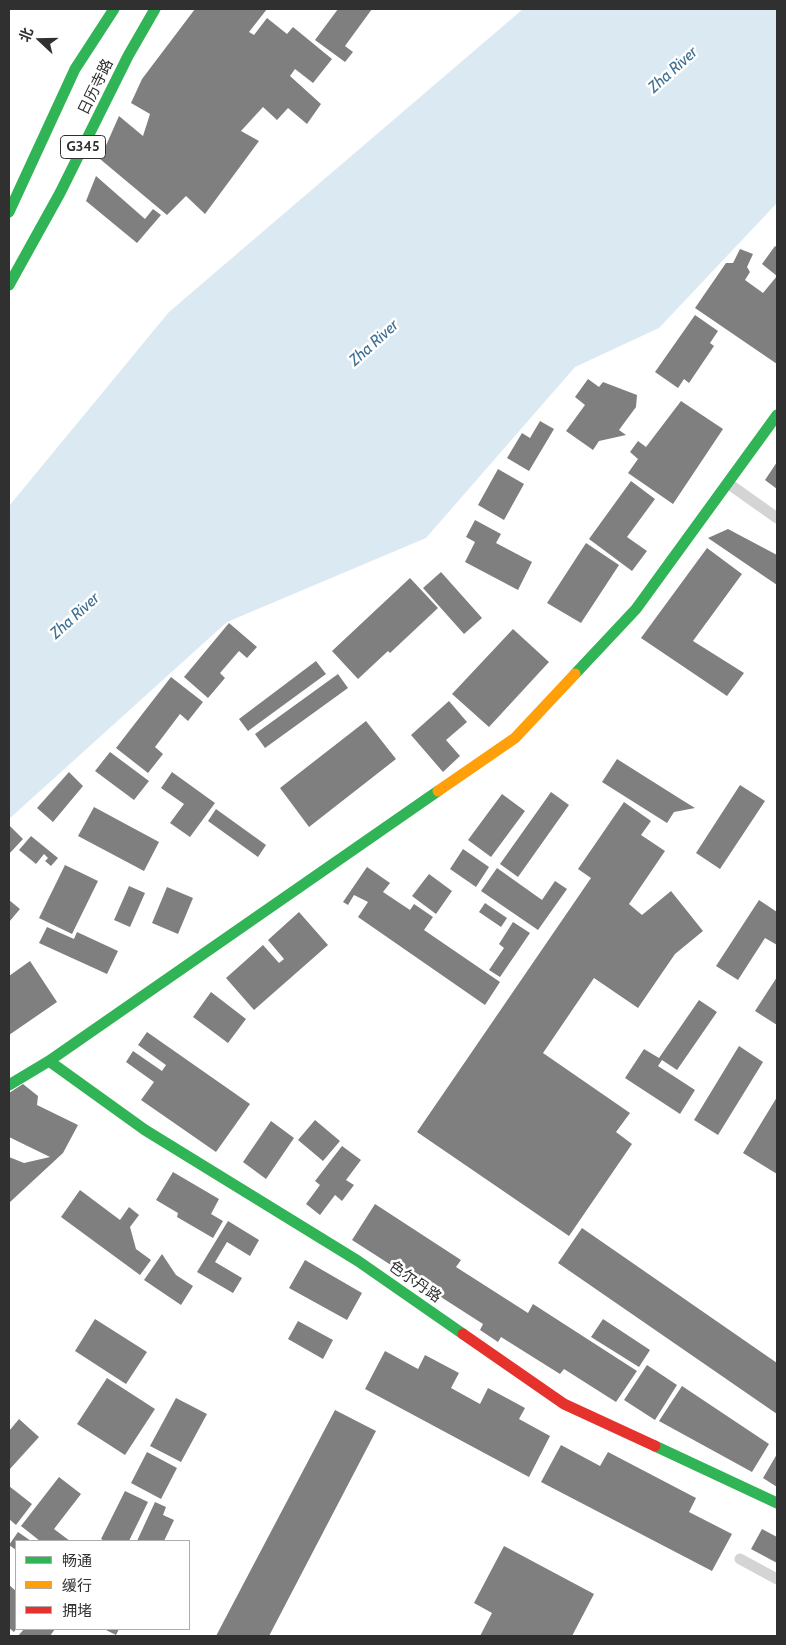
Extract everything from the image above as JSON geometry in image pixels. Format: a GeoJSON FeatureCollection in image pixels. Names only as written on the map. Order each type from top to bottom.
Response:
{"type":"FeatureCollection","features":[{"type":"Feature","properties":{"kind":"main road","name":"日历寺路"},"geometry":{"type":"LineString","coordinates":[[9,212],[75,69],[114,9]]}},
{"type":"Feature","properties":{"kind":"main road","name":"日历寺路"},"geometry":{"type":"LineString","coordinates":[[9,285],[60,193],[128,56],[155,9]]}},
{"type":"Feature","properties":{"kind":"main road"},"geometry":{"type":"LineString","coordinates":[[9,1085],[49,1060],[515,738],[636,609],[729,484],[777,415]]}},
{"type":"Feature","properties":{"kind":"main road","name":"色尔丹路"},"geometry":{"type":"LineString","coordinates":[[49,1060],[144,1130],[358,1261],[564,1404],[777,1503]]}},
{"type":"Feature","properties":{"kind":"lane"},"geometry":{"type":"LineString","coordinates":[[729,484],[777,518]]}},
{"type":"Feature","properties":{"kind":"lane"},"geometry":{"type":"LineString","coordinates":[[740,1559],[777,1579]]}},
{"type":"Feature","properties":{"kind":"water","name":"Zha River"},"geometry":{"type":"Polygon","coordinates":[[[523,9],[777,9],[777,203],[659,328],[575,367],[426,538],[227,622],[9,819],[9,506],[169,312],[523,9]]]}},
{"type":"Feature","properties":{"kind":"building"},"geometry":{"type":"Polygon","coordinates":[[[195,9],[267,9],[249,32],[254,35],[267,18],[287,34],[293,27],[332,59],[313,83],[295,69],[290,76],[321,104],[307,124],[288,108],[277,120],[263,107],[241,131],[259,141],[205,214],[186,196],[167,215],[100,159],[119,116],[143,136],[150,114],[131,103],[142,79],[195,9]]]}},
{"type":"Feature","properties":{"kind":"building"},"geometry":{"type":"Polygon","coordinates":[[[338,9],[372,9],[345,46],[353,52],[345,62],[315,40],[338,9]]]}},
{"type":"Feature","properties":{"kind":"building"},"geometry":{"type":"Polygon","coordinates":[[[96,176],[145,219],[153,209],[161,215],[137,243],[86,201],[96,176]]]}},
{"type":"Feature","properties":{"kind":"building"},"geometry":{"type":"Polygon","coordinates":[[[775,246],[777,247],[777,276],[762,264],[775,246]]]}},
{"type":"Feature","properties":{"kind":"building"},"geometry":{"type":"Polygon","coordinates":[[[740,249],[753,254],[747,267],[750,272],[745,280],[763,293],[777,276],[777,364],[695,308],[726,263],[733,263],[740,249]]]}},
{"type":"Feature","properties":{"kind":"building"},"geometry":{"type":"Polygon","coordinates":[[[695,315],[718,331],[710,343],[714,346],[689,383],[684,379],[678,388],[655,372],[695,315]]]}},
{"type":"Feature","properties":{"kind":"building"},"geometry":{"type":"Polygon","coordinates":[[[588,379],[599,387],[603,382],[637,395],[636,407],[619,430],[626,435],[599,441],[593,450],[566,431],[585,405],[575,397],[588,379]]]}},
{"type":"Feature","properties":{"kind":"building"},"geometry":{"type":"Polygon","coordinates":[[[681,401],[723,429],[673,504],[628,473],[638,459],[630,452],[638,441],[646,447],[681,401]]]}},
{"type":"Feature","properties":{"kind":"building"},"geometry":{"type":"Polygon","coordinates":[[[540,421],[554,429],[529,471],[507,458],[522,433],[530,438],[540,421]]]}},
{"type":"Feature","properties":{"kind":"building"},"geometry":{"type":"Polygon","coordinates":[[[777,462],[777,489],[765,480],[777,462]]]}},
{"type":"Feature","properties":{"kind":"building"},"geometry":{"type":"Polygon","coordinates":[[[498,469],[524,484],[504,520],[478,505],[498,469]]]}},
{"type":"Feature","properties":{"kind":"building"},"geometry":{"type":"Polygon","coordinates":[[[631,481],[655,499],[627,537],[647,551],[632,571],[589,539],[631,481]]]}},
{"type":"Feature","properties":{"kind":"building"},"geometry":{"type":"Polygon","coordinates":[[[475,520],[501,534],[496,543],[532,562],[518,590],[465,562],[475,542],[466,537],[475,520]]]}},
{"type":"Feature","properties":{"kind":"building"},"geometry":{"type":"Polygon","coordinates":[[[728,529],[777,555],[777,585],[708,538],[728,529]]]}},
{"type":"Feature","properties":{"kind":"building"},"geometry":{"type":"Polygon","coordinates":[[[586,543],[619,565],[581,623],[547,603],[586,543]]]}},
{"type":"Feature","properties":{"kind":"building"},"geometry":{"type":"Polygon","coordinates":[[[707,548],[742,574],[693,641],[744,673],[727,696],[641,638],[707,548]]]}},
{"type":"Feature","properties":{"kind":"building"},"geometry":{"type":"Polygon","coordinates":[[[441,572],[482,618],[464,634],[423,588],[441,572]]]}},
{"type":"Feature","properties":{"kind":"building"},"geometry":{"type":"Polygon","coordinates":[[[410,578],[438,608],[390,653],[388,651],[358,679],[332,651],[410,578]]]}},
{"type":"Feature","properties":{"kind":"building"},"geometry":{"type":"Polygon","coordinates":[[[229,623],[257,647],[247,658],[239,651],[220,673],[225,678],[208,698],[184,677],[229,623]]]}},
{"type":"Feature","properties":{"kind":"building"},"geometry":{"type":"Polygon","coordinates":[[[513,629],[549,662],[489,727],[452,694],[513,629]]]}},
{"type":"Feature","properties":{"kind":"building"},"geometry":{"type":"Polygon","coordinates":[[[316,661],[326,674],[248,731],[239,719],[316,661]]]}},
{"type":"Feature","properties":{"kind":"building"},"geometry":{"type":"Polygon","coordinates":[[[338,674],[348,688],[265,748],[255,734],[338,674]]]}},
{"type":"Feature","properties":{"kind":"building"},"geometry":{"type":"Polygon","coordinates":[[[171,677],[203,702],[188,721],[180,714],[155,747],[163,754],[148,773],[116,748],[171,677]]]}},
{"type":"Feature","properties":{"kind":"building"},"geometry":{"type":"Polygon","coordinates":[[[449,701],[467,722],[446,740],[460,756],[443,772],[411,735],[449,701]]]}},
{"type":"Feature","properties":{"kind":"building"},"geometry":{"type":"Polygon","coordinates":[[[366,721],[396,759],[309,827],[280,788],[366,721]]]}},
{"type":"Feature","properties":{"kind":"building"},"geometry":{"type":"Polygon","coordinates":[[[110,752],[149,781],[134,800],[95,771],[110,752]]]}},
{"type":"Feature","properties":{"kind":"building"},"geometry":{"type":"Polygon","coordinates":[[[617,759],[695,808],[674,812],[667,823],[602,782],[617,759]]]}},
{"type":"Feature","properties":{"kind":"building"},"geometry":{"type":"Polygon","coordinates":[[[69,772],[83,786],[53,822],[37,808],[69,772]]]}},
{"type":"Feature","properties":{"kind":"building"},"geometry":{"type":"Polygon","coordinates":[[[172,772],[215,803],[190,837],[170,823],[184,804],[161,788],[172,772]]]}},
{"type":"Feature","properties":{"kind":"building"},"geometry":{"type":"Polygon","coordinates":[[[740,785],[765,801],[720,869],[696,853],[740,785]]]}},
{"type":"Feature","properties":{"kind":"building"},"geometry":{"type":"Polygon","coordinates":[[[551,792],[569,805],[518,877],[500,864],[551,792]]]}},
{"type":"Feature","properties":{"kind":"building"},"geometry":{"type":"Polygon","coordinates":[[[502,794],[525,811],[491,857],[468,840],[502,794]]]}},
{"type":"Feature","properties":{"kind":"building"},"geometry":{"type":"Polygon","coordinates":[[[624,802],[651,821],[641,835],[665,851],[629,904],[642,915],[671,891],[703,931],[675,954],[638,1008],[594,978],[543,1053],[630,1113],[616,1132],[632,1144],[569,1236],[417,1132],[591,878],[578,869],[624,802]]]}},
{"type":"Feature","properties":{"kind":"building"},"geometry":{"type":"Polygon","coordinates":[[[94,807],[159,842],[144,871],[78,836],[94,807]]]}},
{"type":"Feature","properties":{"kind":"building"},"geometry":{"type":"Polygon","coordinates":[[[216,809],[266,845],[258,857],[208,821],[216,809]]]}},
{"type":"Feature","properties":{"kind":"building"},"geometry":{"type":"Polygon","coordinates":[[[9,825],[23,839],[9,854],[9,825]]]}},
{"type":"Feature","properties":{"kind":"building"},"geometry":{"type":"Polygon","coordinates":[[[31,836],[58,858],[51,866],[45,861],[48,858],[44,854],[36,864],[19,850],[31,836]]]}},
{"type":"Feature","properties":{"kind":"building"},"geometry":{"type":"Polygon","coordinates":[[[463,849],[489,867],[476,887],[450,869],[463,849]]]}},
{"type":"Feature","properties":{"kind":"building"},"geometry":{"type":"Polygon","coordinates":[[[65,865],[98,881],[72,934],[39,918],[65,865]]]}},
{"type":"Feature","properties":{"kind":"building"},"geometry":{"type":"Polygon","coordinates":[[[367,867],[390,883],[383,892],[410,910],[414,904],[433,917],[424,930],[500,982],[485,1005],[358,917],[368,902],[354,895],[348,905],[343,902],[367,867]]]}},
{"type":"Feature","properties":{"kind":"building"},"geometry":{"type":"Polygon","coordinates":[[[497,868],[542,900],[555,881],[567,889],[538,930],[481,891],[497,868]]]}},
{"type":"Feature","properties":{"kind":"building"},"geometry":{"type":"Polygon","coordinates":[[[429,874],[452,891],[436,914],[412,896],[429,874]]]}},
{"type":"Feature","properties":{"kind":"building"},"geometry":{"type":"Polygon","coordinates":[[[129,886],[145,893],[130,927],[114,920],[129,886]]]}},
{"type":"Feature","properties":{"kind":"building"},"geometry":{"type":"Polygon","coordinates":[[[167,887],[193,898],[178,934],[152,923],[167,887]]]}},
{"type":"Feature","properties":{"kind":"building"},"geometry":{"type":"Polygon","coordinates":[[[9,900],[20,909],[9,922],[9,900]]]}},
{"type":"Feature","properties":{"kind":"building"},"geometry":{"type":"Polygon","coordinates":[[[759,900],[777,912],[777,945],[765,938],[738,980],[716,966],[759,900]]]}},
{"type":"Feature","properties":{"kind":"building"},"geometry":{"type":"Polygon","coordinates":[[[485,903],[507,918],[501,927],[479,912],[485,903]]]}},
{"type":"Feature","properties":{"kind":"building"},"geometry":{"type":"Polygon","coordinates":[[[299,912],[328,945],[254,1010],[226,978],[263,945],[279,963],[284,959],[268,940],[299,912]]]}},
{"type":"Feature","properties":{"kind":"building"},"geometry":{"type":"Polygon","coordinates":[[[513,922],[530,933],[500,977],[489,970],[504,948],[499,944],[513,922]]]}},
{"type":"Feature","properties":{"kind":"building"},"geometry":{"type":"Polygon","coordinates":[[[47,927],[74,939],[77,932],[118,951],[107,974],[39,943],[47,927]]]}},
{"type":"Feature","properties":{"kind":"building"},"geometry":{"type":"Polygon","coordinates":[[[30,961],[57,1002],[9,1035],[9,976],[30,961]]]}},
{"type":"Feature","properties":{"kind":"building"},"geometry":{"type":"Polygon","coordinates":[[[777,977],[777,1025],[755,1011],[777,977]]]}},
{"type":"Feature","properties":{"kind":"building"},"geometry":{"type":"Polygon","coordinates":[[[211,992],[246,1019],[228,1043],[193,1017],[211,992]]]}},
{"type":"Feature","properties":{"kind":"building"},"geometry":{"type":"Polygon","coordinates":[[[699,1000],[717,1012],[677,1070],[662,1060],[658,1066],[695,1090],[680,1114],[625,1078],[644,1049],[659,1058],[699,1000]]]}},
{"type":"Feature","properties":{"kind":"building"},"geometry":{"type":"Polygon","coordinates":[[[147,1032],[250,1104],[216,1152],[141,1100],[154,1082],[126,1062],[133,1051],[162,1071],[166,1065],[138,1045],[147,1032]]]}},
{"type":"Feature","properties":{"kind":"building"},"geometry":{"type":"Polygon","coordinates":[[[739,1046],[763,1062],[718,1135],[694,1120],[739,1046]]]}},
{"type":"Feature","properties":{"kind":"building"},"geometry":{"type":"Polygon","coordinates":[[[23,1084],[38,1096],[37,1105],[78,1125],[63,1153],[9,1203],[9,1157],[24,1163],[50,1157],[9,1137],[9,1093],[23,1084]]]}},
{"type":"Feature","properties":{"kind":"building"},"geometry":{"type":"Polygon","coordinates":[[[777,1097],[777,1174],[743,1153],[777,1097]]]}},
{"type":"Feature","properties":{"kind":"building"},"geometry":{"type":"Polygon","coordinates":[[[315,1120],[340,1141],[323,1161],[298,1140],[315,1120]]]}},
{"type":"Feature","properties":{"kind":"building"},"geometry":{"type":"Polygon","coordinates":[[[271,1121],[294,1138],[266,1179],[243,1162],[271,1121]]]}},
{"type":"Feature","properties":{"kind":"building"},"geometry":{"type":"Polygon","coordinates":[[[342,1146],[361,1160],[346,1180],[354,1185],[342,1201],[335,1195],[320,1215],[306,1204],[320,1185],[315,1181],[342,1146]]]}},
{"type":"Feature","properties":{"kind":"building"},"geometry":{"type":"Polygon","coordinates":[[[173,1172],[219,1199],[211,1214],[223,1221],[213,1238],[177,1217],[178,1213],[156,1200],[173,1172]]]}},
{"type":"Feature","properties":{"kind":"building"},"geometry":{"type":"Polygon","coordinates":[[[80,1190],[120,1220],[129,1207],[139,1215],[130,1227],[136,1249],[151,1260],[140,1275],[61,1217],[80,1190]]]}},
{"type":"Feature","properties":{"kind":"building"},"geometry":{"type":"Polygon","coordinates":[[[375,1204],[461,1260],[456,1267],[528,1313],[533,1304],[637,1371],[616,1402],[564,1369],[560,1374],[501,1337],[498,1342],[480,1330],[483,1324],[352,1240],[375,1204]]]}},
{"type":"Feature","properties":{"kind":"building"},"geometry":{"type":"Polygon","coordinates":[[[228,1221],[259,1240],[250,1256],[227,1242],[215,1262],[242,1278],[233,1293],[197,1272],[228,1221]]]}},
{"type":"Feature","properties":{"kind":"building"},"geometry":{"type":"Polygon","coordinates":[[[582,1228],[777,1363],[777,1414],[558,1263],[582,1228]]]}},
{"type":"Feature","properties":{"kind":"building"},"geometry":{"type":"Polygon","coordinates":[[[162,1254],[176,1275],[193,1286],[181,1305],[144,1280],[162,1254]]]}},
{"type":"Feature","properties":{"kind":"building"},"geometry":{"type":"Polygon","coordinates":[[[305,1260],[362,1293],[347,1320],[289,1288],[305,1260]]]}},
{"type":"Feature","properties":{"kind":"building"},"geometry":{"type":"Polygon","coordinates":[[[95,1319],[147,1352],[126,1384],[75,1351],[95,1319]]]}},
{"type":"Feature","properties":{"kind":"building"},"geometry":{"type":"Polygon","coordinates":[[[603,1319],[650,1350],[639,1367],[591,1337],[603,1319]]]}},
{"type":"Feature","properties":{"kind":"building"},"geometry":{"type":"Polygon","coordinates":[[[298,1321],[333,1340],[323,1359],[288,1339],[298,1321]]]}},
{"type":"Feature","properties":{"kind":"building"},"geometry":{"type":"Polygon","coordinates":[[[385,1351],[418,1369],[425,1355],[459,1373],[451,1388],[480,1404],[488,1388],[525,1408],[519,1419],[550,1436],[529,1477],[365,1389],[385,1351]]]}},
{"type":"Feature","properties":{"kind":"building"},"geometry":{"type":"Polygon","coordinates":[[[647,1365],[677,1385],[655,1420],[624,1400],[647,1365]]]}},
{"type":"Feature","properties":{"kind":"building"},"geometry":{"type":"Polygon","coordinates":[[[107,1378],[155,1409],[125,1455],[77,1424],[107,1378]]]}},
{"type":"Feature","properties":{"kind":"building"},"geometry":{"type":"Polygon","coordinates":[[[682,1386],[769,1444],[752,1472],[659,1421],[682,1386]]]}},
{"type":"Feature","properties":{"kind":"building"},"geometry":{"type":"Polygon","coordinates":[[[176,1398],[207,1414],[181,1462],[150,1446],[176,1398]]]}},
{"type":"Feature","properties":{"kind":"building"},"geometry":{"type":"Polygon","coordinates":[[[335,1410],[376,1431],[269,1636],[216,1636],[335,1410]]]}},
{"type":"Feature","properties":{"kind":"building"},"geometry":{"type":"Polygon","coordinates":[[[19,1419],[39,1437],[9,1470],[9,1431],[19,1419]]]}},
{"type":"Feature","properties":{"kind":"building"},"geometry":{"type":"Polygon","coordinates":[[[561,1445],[600,1466],[608,1452],[696,1498],[689,1512],[732,1534],[712,1571],[541,1482],[561,1445]]]}},
{"type":"Feature","properties":{"kind":"building"},"geometry":{"type":"Polygon","coordinates":[[[147,1452],[177,1468],[161,1499],[131,1483],[147,1452]]]}},
{"type":"Feature","properties":{"kind":"building"},"geometry":{"type":"Polygon","coordinates":[[[777,1454],[777,1487],[763,1478],[777,1454]]]}},
{"type":"Feature","properties":{"kind":"building"},"geometry":{"type":"Polygon","coordinates":[[[59,1477],[81,1494],[54,1529],[69,1540],[39,1540],[21,1526],[59,1477]]]}},
{"type":"Feature","properties":{"kind":"building"},"geometry":{"type":"Polygon","coordinates":[[[9,1486],[32,1504],[16,1525],[9,1519],[9,1486]]]}},
{"type":"Feature","properties":{"kind":"building"},"geometry":{"type":"Polygon","coordinates":[[[125,1491],[148,1502],[129,1540],[101,1539],[125,1491]]]}},
{"type":"Feature","properties":{"kind":"building"},"geometry":{"type":"Polygon","coordinates":[[[155,1502],[166,1507],[163,1515],[174,1520],[164,1540],[137,1540],[155,1502]]]}},
{"type":"Feature","properties":{"kind":"building"},"geometry":{"type":"Polygon","coordinates":[[[762,1529],[777,1537],[777,1563],[751,1549],[762,1529]]]}},
{"type":"Feature","properties":{"kind":"building"},"geometry":{"type":"Polygon","coordinates":[[[18,1532],[30,1540],[15,1540],[15,1549],[9,1545],[18,1532]]]}},
{"type":"Feature","properties":{"kind":"building"},"geometry":{"type":"Polygon","coordinates":[[[504,1546],[594,1594],[572,1636],[480,1636],[492,1613],[474,1603],[504,1546]]]}},
{"type":"Feature","properties":{"kind":"building"},"geometry":{"type":"Polygon","coordinates":[[[9,1585],[15,1590],[15,1630],[14,1632],[9,1628],[9,1585]]]}},
{"type":"Feature","properties":{"kind":"building"},"geometry":{"type":"Polygon","coordinates":[[[23,1630],[54,1630],[50,1636],[18,1636],[23,1630]]]}},
{"type":"Feature","properties":{"kind":"building"},"geometry":{"type":"Polygon","coordinates":[[[106,1630],[118,1630],[116,1635],[106,1630]]]}},
{"type":"Feature","properties":{"kind":"traffic: fast"},"geometry":{"type":"LineString","coordinates":[[9,212],[75,69],[114,9]]}},
{"type":"Feature","properties":{"kind":"traffic: fast"},"geometry":{"type":"LineString","coordinates":[[9,285],[60,193],[128,56],[155,9]]}},
{"type":"Feature","properties":{"kind":"traffic: fast"},"geometry":{"type":"LineString","coordinates":[[575,674],[636,609],[777,415]]}},
{"type":"Feature","properties":{"kind":"traffic: fast"},"geometry":{"type":"LineString","coordinates":[[9,1085],[49,1061],[438,791]]}},
{"type":"Feature","properties":{"kind":"traffic: fast"},"geometry":{"type":"LineString","coordinates":[[49,1061],[145,1130],[358,1261],[463,1334]]}},
{"type":"Feature","properties":{"kind":"traffic: fast"},"geometry":{"type":"LineString","coordinates":[[655,1446],[777,1503]]}},
{"type":"Feature","properties":{"kind":"traffic: slow"},"geometry":{"type":"LineString","coordinates":[[438,791],[515,738],[575,674]]}},
{"type":"Feature","properties":{"kind":"traffic: jam"},"geometry":{"type":"LineString","coordinates":[[463,1334],[564,1404],[655,1446]]}}]}
